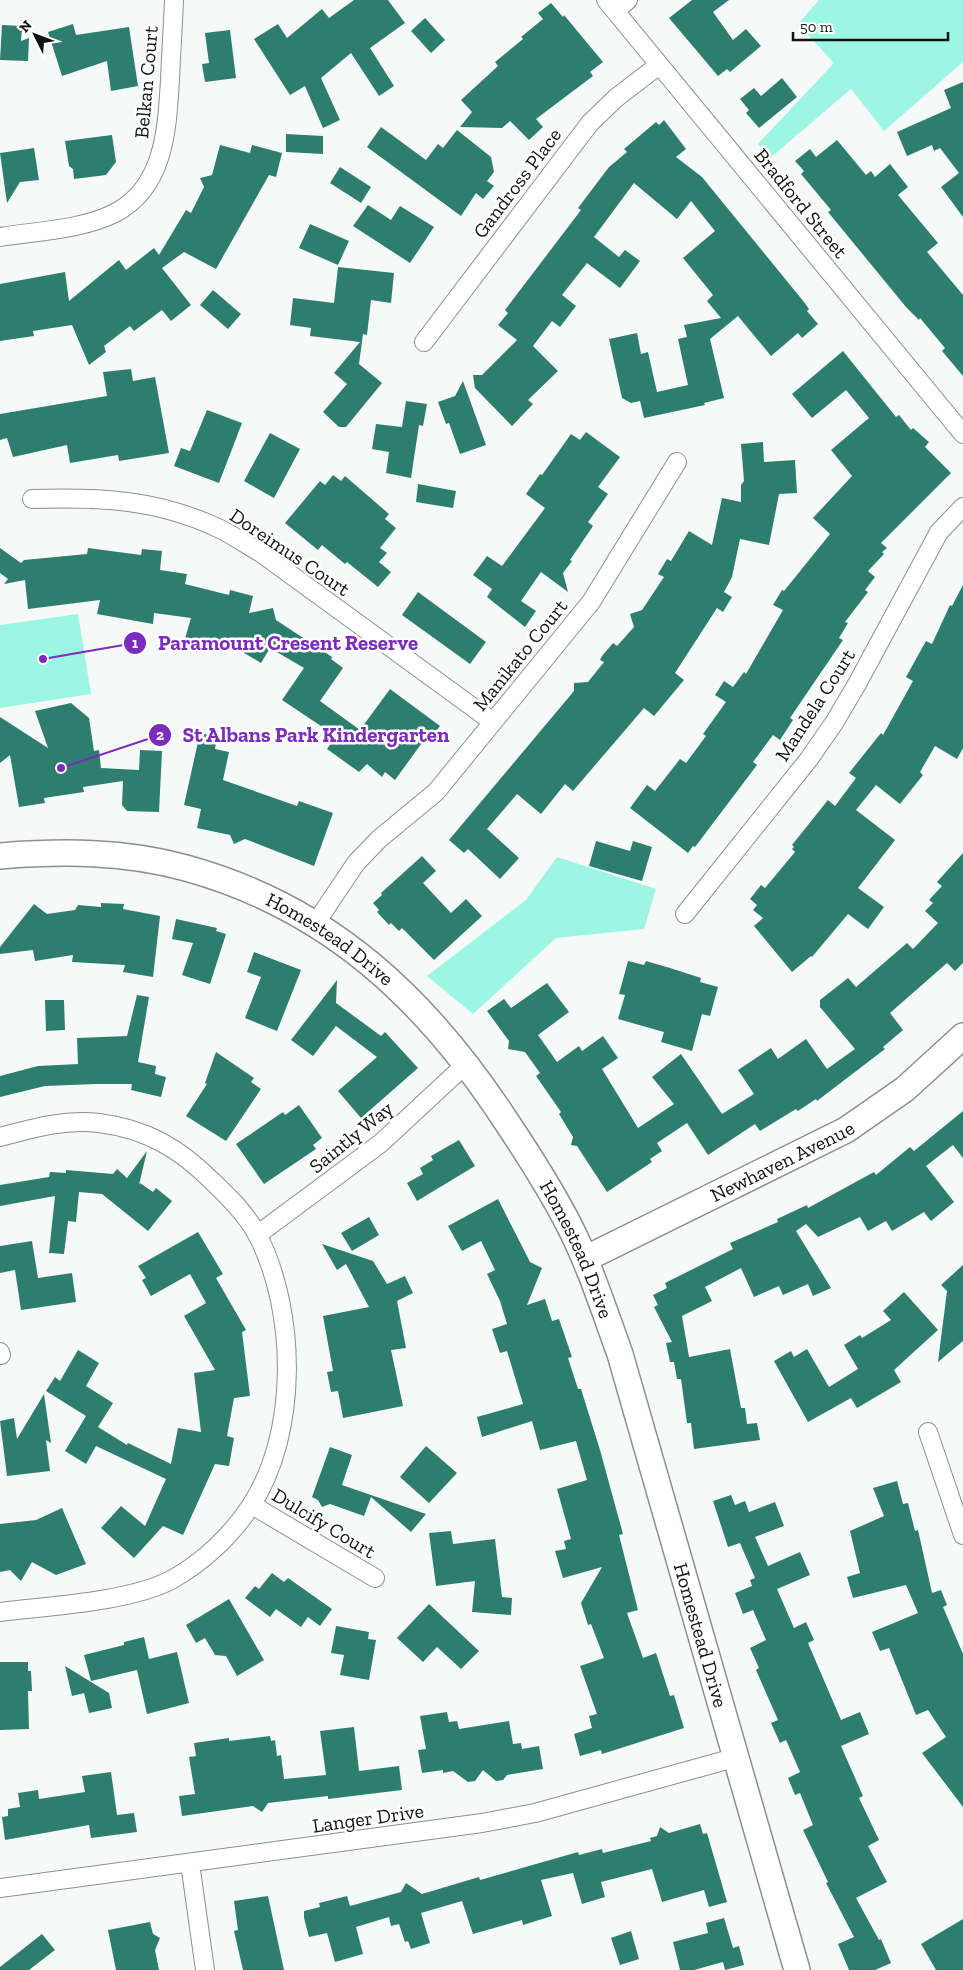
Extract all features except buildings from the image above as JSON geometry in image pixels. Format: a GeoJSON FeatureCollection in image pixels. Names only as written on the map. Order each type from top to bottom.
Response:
{"type":"FeatureCollection","features":[{"type":"Feature","properties":{"kind":"street","name":"Belkan Court"},"geometry":{"type":"LineString","coordinates":[[0,237],[86,223],[115,213],[137,197],[154,173],[166,136],[174,0]]}},
{"type":"Feature","properties":{"kind":"street","name":"Bradford Street"},"geometry":{"type":"LineString","coordinates":[[616,4],[659,65],[963,434]]}},
{"type":"Feature","properties":{"kind":"street","name":"Gandross Place"},"geometry":{"type":"LineString","coordinates":[[424,342],[590,123],[616,98],[659,65]]}},
{"type":"Feature","properties":{"kind":"street","name":"Manikato Court"},"geometry":{"type":"LineString","coordinates":[[315,924],[356,864],[379,839],[436,792],[591,602],[677,462]]}},
{"type":"Feature","properties":{"kind":"street","name":"Doreimus Court"},"geometry":{"type":"LineString","coordinates":[[32,499],[89,498],[121,500],[186,515],[220,529],[261,554],[493,722]]}},
{"type":"Feature","properties":{"kind":"street","name":"Mandela Court"},"geometry":{"type":"LineString","coordinates":[[685,914],[809,759],[834,723],[939,532],[963,508]]}},
{"type":"Feature","properties":{"kind":"street","name":"Homestead Drive"},"geometry":{"type":"LineString","coordinates":[[0,856],[94,853],[186,868],[246,890],[289,909],[337,938],[384,974],[421,1009],[486,1091],[536,1166],[569,1225],[620,1354],[734,1758],[797,1970]]}},
{"type":"Feature","properties":{"kind":"street","name":"Newhaven Avenue"},"geometry":{"type":"LineString","coordinates":[[584,1259],[772,1169],[846,1130],[905,1089],[963,1036]]}},
{"type":"Feature","properties":{"kind":"street","name":"Saintly Way"},"geometry":{"type":"LineString","coordinates":[[257,1234],[382,1143],[466,1064]]}},
{"type":"Feature","properties":{"kind":"street"},"geometry":{"type":"LineString","coordinates":[[0,1137],[68,1122],[114,1126],[151,1136],[176,1148],[195,1164],[245,1215],[257,1234],[277,1292],[284,1326],[288,1361],[286,1397],[279,1438],[266,1474],[252,1505],[217,1546],[170,1580],[146,1590],[120,1596],[0,1612]]}},
{"type":"Feature","properties":{"kind":"street"},"geometry":{"type":"LineString","coordinates":[[928,1432],[963,1535]]}},
{"type":"Feature","properties":{"kind":"street","name":"Dulcify Court"},"geometry":{"type":"LineString","coordinates":[[252,1505],[375,1578]]}},
{"type":"Feature","properties":{"kind":"street","name":"Langer Drive"},"geometry":{"type":"LineString","coordinates":[[0,1888],[482,1823],[535,1813],[734,1758]]}},
{"type":"Feature","properties":{"kind":"street"},"geometry":{"type":"LineString","coordinates":[[190,1863],[205,1970]]}},
{"type":"Feature","properties":{"kind":"green space"},"geometry":{"type":"Polygon","coordinates":[[[819,0],[963,0],[963,62],[884,131],[851,89],[770,158],[758,144],[834,63],[798,24],[819,0]]]}},
{"type":"Feature","properties":{"kind":"green space"},"geometry":{"type":"Polygon","coordinates":[[[78,614],[91,694],[0,708],[0,625],[78,614]]]}},
{"type":"Feature","properties":{"kind":"green space"},"geometry":{"type":"Polygon","coordinates":[[[557,857],[656,889],[644,929],[556,938],[473,1014],[427,976],[526,900],[557,857]]]}},
{"type":"Feature","properties":{"kind":"place","name":"Paramount Cresent Reserve"},"geometry":{"type":"Point","coordinates":[43,659]}},
{"type":"Feature","properties":{"kind":"place","name":"St Albans Park Kindergarten"},"geometry":{"type":"Point","coordinates":[61,768]}}]}
